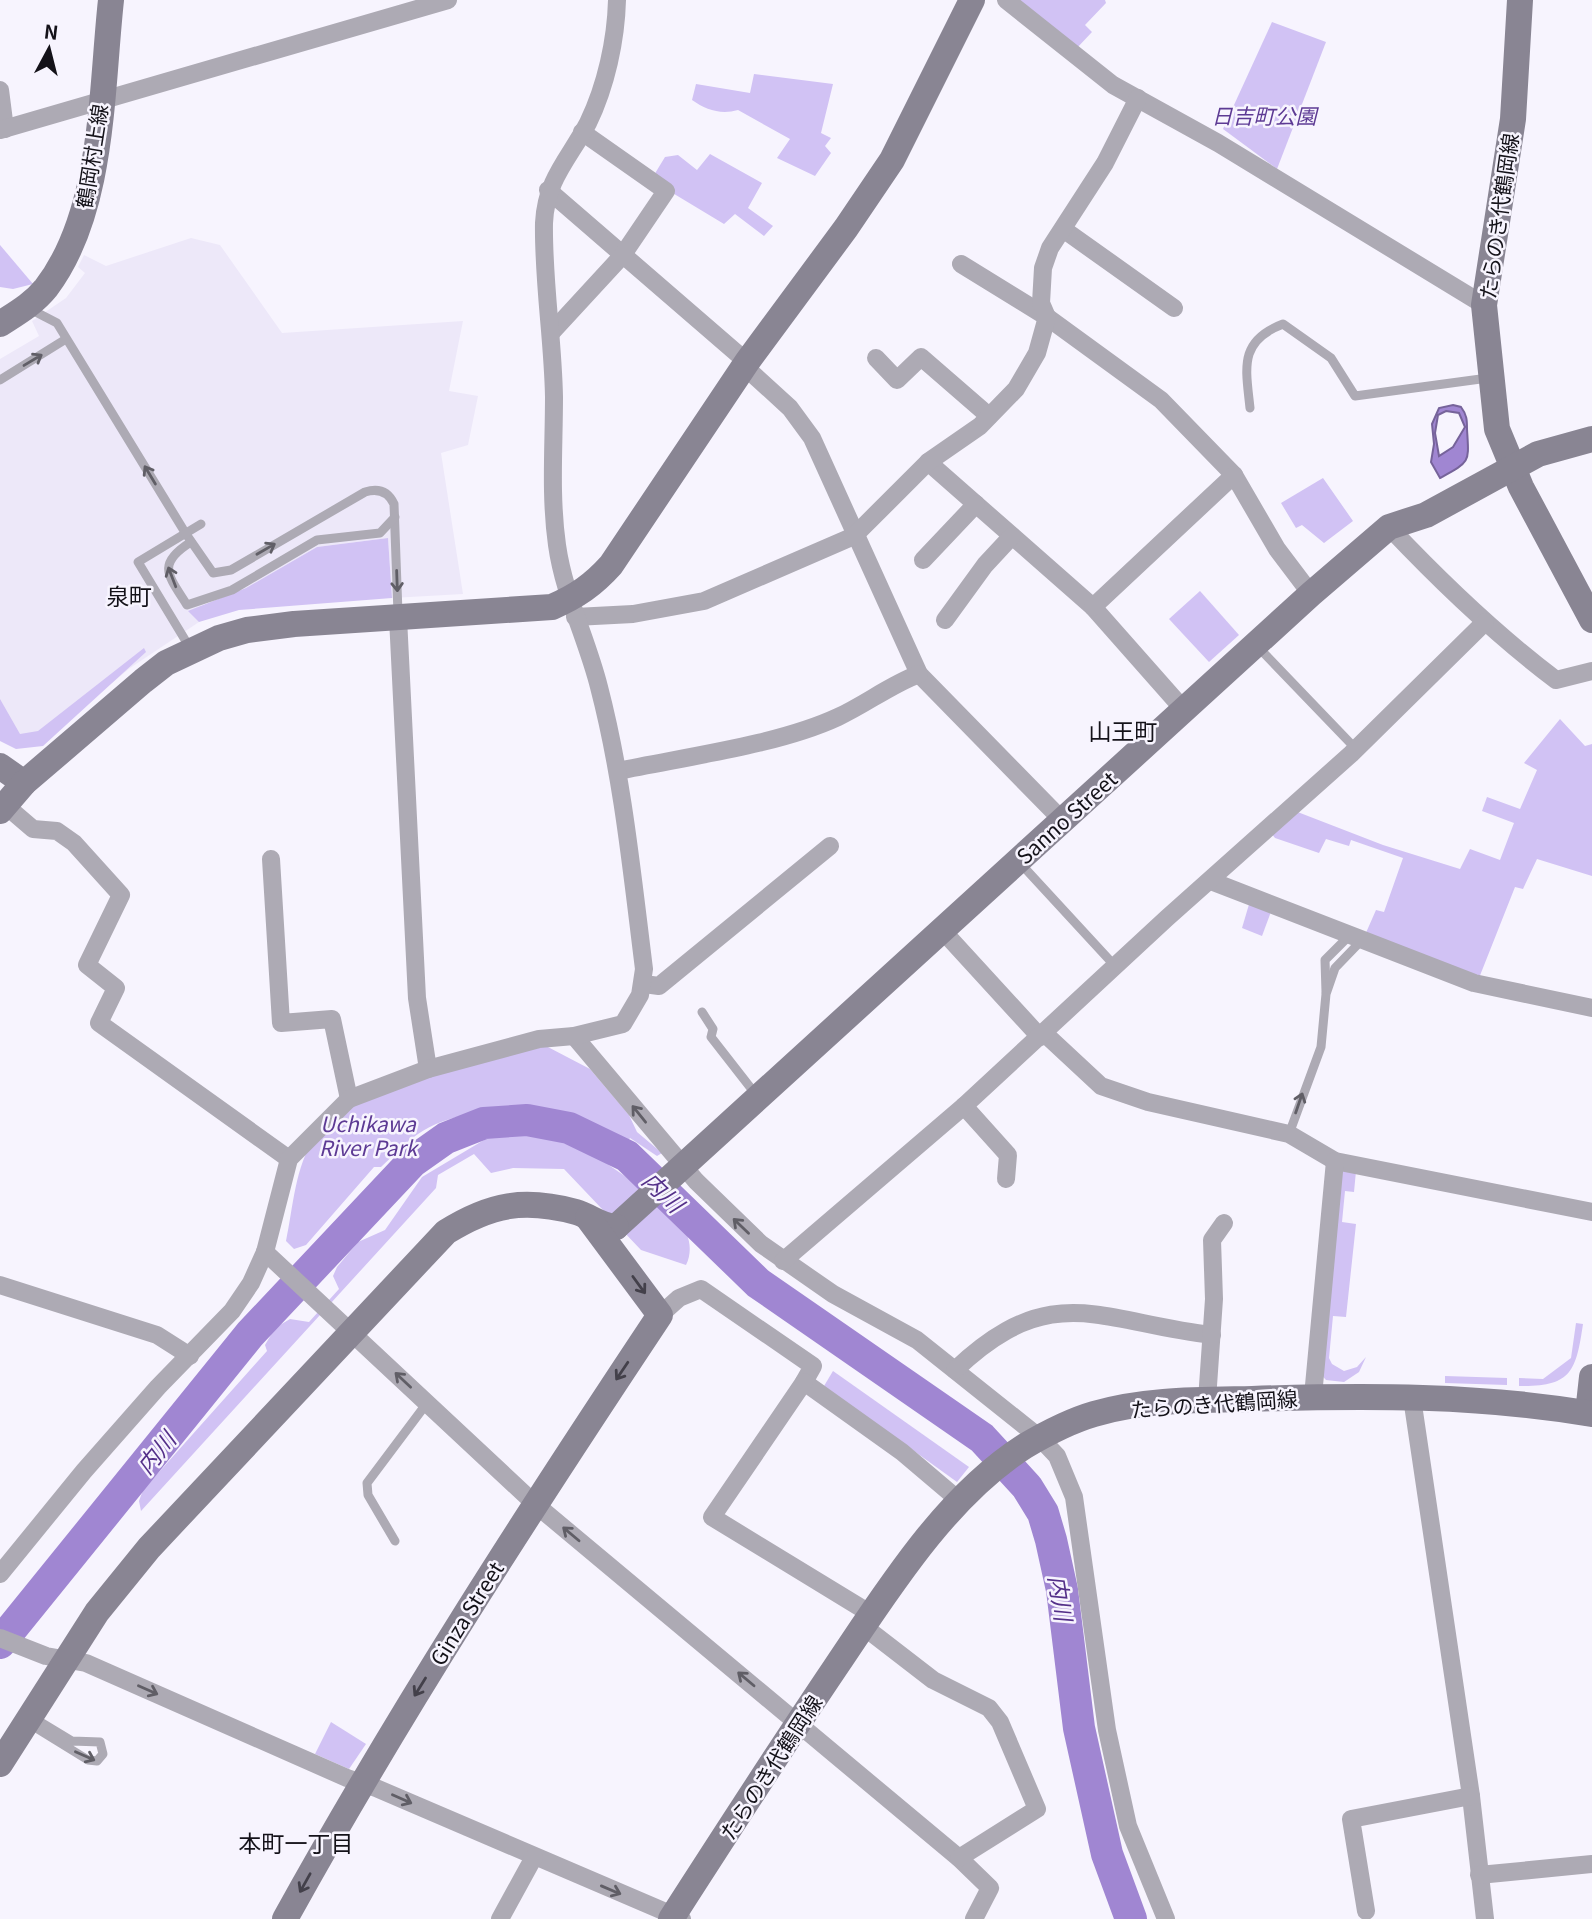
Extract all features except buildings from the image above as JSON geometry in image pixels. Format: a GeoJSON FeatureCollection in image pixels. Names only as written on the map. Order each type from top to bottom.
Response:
{"type":"FeatureCollection","features":[{"type":"Feature","properties":{"kind":"street","name":"鶴岡村上線"},"geometry":{"type":"LineString","coordinates":[[0,324],[27,307],[46,288],[71,247],[89,194],[111,0]]}},
{"type":"Feature","properties":{"kind":"street"},"geometry":{"type":"LineString","coordinates":[[0,90],[3,130],[448,0]]}},
{"type":"Feature","properties":{"kind":"street"},"geometry":{"type":"LineString","coordinates":[[0,1574],[84,1471],[232,1311],[271,1258],[289,1159],[349,1100],[428,1069],[539,1039],[573,1036],[623,1024],[632,1012],[644,984],[618,771],[598,684],[572,608],[557,545],[551,461],[554,398],[545,233],[548,190],[589,121],[616,35],[617,0]]}},
{"type":"Feature","properties":{"kind":"street"},"geometry":{"type":"LineString","coordinates":[[572,608],[611,565],[746,364],[846,228],[892,160],[972,0]]}},
{"type":"Feature","properties":{"kind":"street"},"geometry":{"type":"LineString","coordinates":[[1006,0],[1113,85],[1484,305]]}},
{"type":"Feature","properties":{"kind":"street","name":"たらのき代鶴岡線"},"geometry":{"type":"LineString","coordinates":[[1520,0],[1513,119],[1484,305],[1497,429],[1511,467],[1592,620]]}},
{"type":"Feature","properties":{"kind":"street"},"geometry":{"type":"LineString","coordinates":[[289,1159],[99,1023],[116,988],[87,965],[121,895],[74,843],[57,831],[33,829],[3,808],[24,783],[143,681],[191,649],[247,630],[552,607],[633,614],[704,601],[854,536],[928,462],[989,416],[1023,377],[1044,335],[1046,317],[1041,303],[1043,268],[1049,248],[1105,163],[1138,98]]}},
{"type":"Feature","properties":{"kind":"street"},"geometry":{"type":"LineString","coordinates":[[551,333],[622,256],[666,191],[582,132]]}},
{"type":"Feature","properties":{"kind":"street"},"geometry":{"type":"LineString","coordinates":[[548,190],[746,364],[790,408],[812,438],[854,536],[919,674],[1062,820]]}},
{"type":"Feature","properties":{"kind":"street"},"geometry":{"type":"LineString","coordinates":[[1063,229],[1174,308]]}},
{"type":"Feature","properties":{"kind":"street"},"geometry":{"type":"LineString","coordinates":[[961,264],[1046,317],[1161,400],[1234,475],[1278,549],[1311,594]]}},
{"type":"Feature","properties":{"kind":"street"},"geometry":{"type":"LineString","coordinates":[[876,358],[897,380],[921,357],[989,416]]}},
{"type":"Feature","properties":{"kind":"street","name":"Sanno Street"},"geometry":{"type":"LineString","coordinates":[[616,1227],[1311,594],[1389,527],[1426,515],[1538,454],[1592,439]]}},
{"type":"Feature","properties":{"kind":"street"},"geometry":{"type":"LineString","coordinates":[[928,462],[1093,607],[1184,710]]}},
{"type":"Feature","properties":{"kind":"street"},"geometry":{"type":"LineString","coordinates":[[1093,607],[1234,475]]}},
{"type":"Feature","properties":{"kind":"street"},"geometry":{"type":"LineString","coordinates":[[923,560],[976,504]]}},
{"type":"Feature","properties":{"kind":"street"},"geometry":{"type":"LineString","coordinates":[[1389,527],[1434,575],[1485,622],[1556,680],[1592,671]]}},
{"type":"Feature","properties":{"kind":"street"},"geometry":{"type":"LineString","coordinates":[[945,620],[985,565],[1012,536]]}},
{"type":"Feature","properties":{"kind":"street"},"geometry":{"type":"LineString","coordinates":[[398,618],[417,998],[428,1069]]}},
{"type":"Feature","properties":{"kind":"street"},"geometry":{"type":"LineString","coordinates":[[783,1261],[964,1106],[1042,1035],[1115,965],[1356,749],[1485,622]]}},
{"type":"Feature","properties":{"kind":"street"},"geometry":{"type":"LineString","coordinates":[[618,771],[792,734],[837,717],[901,681],[919,674]]}},
{"type":"Feature","properties":{"kind":"street"},"geometry":{"type":"LineString","coordinates":[[0,766],[24,783]]}},
{"type":"Feature","properties":{"kind":"street"},"geometry":{"type":"LineString","coordinates":[[644,984],[659,986],[830,846]]}},
{"type":"Feature","properties":{"kind":"street"},"geometry":{"type":"LineString","coordinates":[[271,859],[281,1023],[332,1019],[349,1100]]}},
{"type":"Feature","properties":{"kind":"street"},"geometry":{"type":"LineString","coordinates":[[1211,881],[1474,983],[1592,1008]]}},
{"type":"Feature","properties":{"kind":"street"},"geometry":{"type":"LineString","coordinates":[[942,930],[1042,1035],[1101,1086],[1148,1101],[1289,1134],[1335,1161],[1592,1212]]}},
{"type":"Feature","properties":{"kind":"street"},"geometry":{"type":"LineString","coordinates":[[573,1036],[679,1170],[740,1225],[783,1261],[917,1340],[955,1370],[1033,1442],[1057,1456],[1074,1497],[1110,1744],[1128,1826],[1166,1919]]}},
{"type":"Feature","properties":{"kind":"street"},"geometry":{"type":"LineString","coordinates":[[964,1106],[1008,1155],[1006,1179]]}},
{"type":"Feature","properties":{"kind":"street"},"geometry":{"type":"LineString","coordinates":[[1313,1396],[1335,1161]]}},
{"type":"Feature","properties":{"kind":"street"},"geometry":{"type":"LineString","coordinates":[[0,1763],[28,1719],[56,1657],[149,1548],[446,1232],[474,1214],[522,1204],[571,1211],[599,1224],[616,1227],[614,1239],[617,1255]]}},
{"type":"Feature","properties":{"kind":"street"},"geometry":{"type":"LineString","coordinates":[[588,1218],[660,1315],[678,1298],[701,1289],[813,1366],[712,1517],[867,1620],[933,1680],[989,1708],[1000,1722],[1037,1809],[959,1858]]}},
{"type":"Feature","properties":{"kind":"street"},"geometry":{"type":"LineString","coordinates":[[1207,1400],[1212,1335],[1212,1240],[1224,1223]]}},
{"type":"Feature","properties":{"kind":"street"},"geometry":{"type":"LineString","coordinates":[[271,1258],[534,1504],[959,1858],[990,1888],[974,1919]]}},
{"type":"Feature","properties":{"kind":"street"},"geometry":{"type":"LineString","coordinates":[[0,1285],[157,1335],[190,1356]]}},
{"type":"Feature","properties":{"kind":"street"},"geometry":{"type":"LineString","coordinates":[[955,1370],[1007,1328],[1049,1313],[1100,1313],[1126,1317],[1163,1329],[1212,1335]]}},
{"type":"Feature","properties":{"kind":"street","name":"Ginza Street"},"geometry":{"type":"LineString","coordinates":[[285,1919],[361,1783],[534,1504],[660,1315]]}},
{"type":"Feature","properties":{"kind":"street","name":"たらのき代鶴岡線"},"geometry":{"type":"LineString","coordinates":[[676,1918],[799,1723],[905,1567],[968,1495],[1033,1442],[1070,1423],[1115,1409],[1207,1400],[1313,1396],[1412,1398],[1532,1403],[1590,1414],[1592,1377]]}},
{"type":"Feature","properties":{"kind":"street"},"geometry":{"type":"LineString","coordinates":[[804,1382],[968,1495]]}},
{"type":"Feature","properties":{"kind":"street"},"geometry":{"type":"LineString","coordinates":[[1412,1398],[1471,1796],[1485,1919]]}},
{"type":"Feature","properties":{"kind":"street"},"geometry":{"type":"LineString","coordinates":[[0,1638],[56,1657],[86,1663],[676,1918]]}},
{"type":"Feature","properties":{"kind":"street"},"geometry":{"type":"LineString","coordinates":[[1366,1911],[1351,1819],[1471,1796]]}},
{"type":"Feature","properties":{"kind":"street"},"geometry":{"type":"LineString","coordinates":[[500,1919],[534,1857]]}},
{"type":"Feature","properties":{"kind":"street"},"geometry":{"type":"LineString","coordinates":[[1479,1875],[1592,1864]]}},
{"type":"Feature","properties":{"kind":"lane"},"geometry":{"type":"LineString","coordinates":[[27,307],[57,323],[189,538],[214,573],[231,570],[372,489],[379,489],[392,499],[398,618]]}},
{"type":"Feature","properties":{"kind":"lane"},"geometry":{"type":"LineString","coordinates":[[1250,408],[1246,374],[1248,351],[1253,344],[1283,324],[1331,358],[1355,396],[1491,377]]}},
{"type":"Feature","properties":{"kind":"lane"},"geometry":{"type":"LineString","coordinates":[[0,380],[66,340]]}},
{"type":"Feature","properties":{"kind":"lane"},"geometry":{"type":"LineString","coordinates":[[170,615],[187,605],[232,590],[317,540],[380,533],[395,517]]}},
{"type":"Feature","properties":{"kind":"lane"},"geometry":{"type":"LineString","coordinates":[[187,605],[169,573],[169,558],[201,524]]}},
{"type":"Feature","properties":{"kind":"lane"},"geometry":{"type":"LineString","coordinates":[[189,538],[138,562],[191,649]]}},
{"type":"Feature","properties":{"kind":"lane"},"geometry":{"type":"LineString","coordinates":[[1256,645],[1356,749]]}},
{"type":"Feature","properties":{"kind":"lane"},"geometry":{"type":"LineString","coordinates":[[1018,860],[1115,965]]}},
{"type":"Feature","properties":{"kind":"lane"},"geometry":{"type":"LineString","coordinates":[[1289,1134],[1310,1072],[1317,1062],[1324,1032],[1326,994],[1340,960],[1356,938]]}},
{"type":"Feature","properties":{"kind":"lane"},"geometry":{"type":"LineString","coordinates":[[702,1012],[713,1029],[711,1037],[758,1097]]}},
{"type":"Feature","properties":{"kind":"lane"},"geometry":{"type":"LineString","coordinates":[[395,1541],[368,1495],[367,1483],[427,1403]]}},
{"type":"Feature","properties":{"kind":"lane"},"geometry":{"type":"LineString","coordinates":[[28,1719],[72,1741],[100,1742],[103,1754],[97,1761],[88,1760],[28,1719]]}},
{"type":"Feature","properties":{"kind":"shaded area"},"geometry":{"type":"Polygon","coordinates":[[[191,238],[220,245],[282,333],[463,321],[449,391],[478,396],[468,445],[441,453],[463,594],[392,598],[388,538],[317,547],[246,588],[221,594],[199,607],[199,622],[130,668],[41,742],[0,738],[0,359],[39,336],[32,321],[66,298],[85,273],[78,267],[84,255],[106,266],[191,238]]]}},
{"type":"Feature","properties":{"kind":"shaded area"},"geometry":{"type":"Polygon","coordinates":[[[1453,405],[1461,407],[1467,420],[1468,449],[1463,464],[1440,478],[1431,462],[1434,444],[1432,424],[1439,408],[1453,405]],[[1446,411],[1438,415],[1435,433],[1439,456],[1453,447],[1465,427],[1459,413],[1446,411]]]}},
{"type":"Feature","properties":{"kind":"green space"},"geometry":{"type":"Polygon","coordinates":[[[1016,0],[1105,0],[1106,3],[1085,25],[1092,32],[1076,49],[1016,0]]]}},
{"type":"Feature","properties":{"kind":"green space","name":"日吉町公園"},"geometry":{"type":"Polygon","coordinates":[[[1272,22],[1326,42],[1277,169],[1223,129],[1272,22]]]}},
{"type":"Feature","properties":{"kind":"green space"},"geometry":{"type":"Polygon","coordinates":[[[754,74],[833,84],[821,133],[831,138],[825,146],[831,153],[815,176],[777,158],[790,139],[738,110],[714,111],[692,100],[696,84],[750,93],[754,74]]]}},
{"type":"Feature","properties":{"kind":"green space"},"geometry":{"type":"Polygon","coordinates":[[[710,154],[762,183],[748,208],[773,226],[764,236],[735,214],[724,224],[651,180],[665,157],[678,155],[697,170],[710,154]]]}},
{"type":"Feature","properties":{"kind":"green space"},"geometry":{"type":"Polygon","coordinates":[[[0,245],[33,284],[13,289],[0,287],[0,245]]]}},
{"type":"Feature","properties":{"kind":"green space"},"geometry":{"type":"Polygon","coordinates":[[[1323,478],[1353,521],[1324,543],[1302,525],[1296,528],[1281,503],[1323,478]]]}},
{"type":"Feature","properties":{"kind":"green space"},"geometry":{"type":"Polygon","coordinates":[[[388,538],[392,598],[239,610],[199,622],[188,611],[246,588],[317,547],[388,538]]]}},
{"type":"Feature","properties":{"kind":"green space"},"geometry":{"type":"Polygon","coordinates":[[[1200,591],[1239,635],[1209,662],[1169,619],[1200,591]]]}},
{"type":"Feature","properties":{"kind":"green space"},"geometry":{"type":"Polygon","coordinates":[[[144,648],[146,652],[43,746],[16,749],[0,741],[0,699],[20,734],[38,731],[144,648]]]}},
{"type":"Feature","properties":{"kind":"green space"},"geometry":{"type":"Polygon","coordinates":[[[1560,719],[1585,746],[1592,744],[1592,876],[1537,859],[1523,889],[1515,887],[1479,978],[1365,935],[1376,910],[1384,912],[1403,858],[1351,840],[1349,846],[1326,839],[1319,853],[1275,838],[1271,833],[1295,811],[1383,845],[1460,869],[1470,849],[1500,860],[1514,823],[1482,811],[1487,797],[1520,809],[1537,770],[1524,763],[1560,719]]]}},
{"type":"Feature","properties":{"kind":"green space"},"geometry":{"type":"Polygon","coordinates":[[[1250,901],[1272,909],[1262,936],[1242,928],[1250,901]]]}},
{"type":"Feature","properties":{"kind":"green space","name":"Uchikawa River Park"},"geometry":{"type":"Polygon","coordinates":[[[546,1046],[590,1069],[629,1115],[637,1132],[662,1153],[657,1156],[630,1138],[628,1141],[570,1115],[531,1107],[490,1109],[448,1119],[423,1130],[381,1167],[374,1167],[306,1245],[294,1249],[286,1241],[303,1161],[315,1138],[336,1118],[361,1101],[422,1076],[546,1046]]]}},
{"type":"Feature","properties":{"kind":"green space"},"geometry":{"type":"Polygon","coordinates":[[[507,1134],[542,1137],[576,1146],[619,1172],[654,1199],[680,1224],[690,1245],[686,1265],[641,1250],[564,1169],[513,1168],[491,1173],[474,1154],[438,1175],[436,1188],[141,1511],[139,1501],[143,1490],[267,1351],[265,1345],[275,1328],[290,1319],[309,1322],[339,1289],[333,1276],[337,1267],[358,1242],[385,1230],[422,1177],[489,1137],[507,1134]]]}},
{"type":"Feature","properties":{"kind":"green space"},"geometry":{"type":"Polygon","coordinates":[[[1342,1170],[1356,1171],[1354,1192],[1345,1191],[1342,1222],[1356,1224],[1346,1317],[1333,1316],[1329,1358],[1332,1364],[1344,1371],[1357,1367],[1366,1357],[1359,1372],[1344,1382],[1326,1380],[1319,1372],[1342,1170]]]}},
{"type":"Feature","properties":{"kind":"green space"},"geometry":{"type":"Polygon","coordinates":[[[1576,1323],[1583,1324],[1577,1354],[1568,1373],[1550,1383],[1519,1386],[1519,1378],[1543,1379],[1571,1358],[1576,1323]]]}},
{"type":"Feature","properties":{"kind":"green space"},"geometry":{"type":"Polygon","coordinates":[[[833,1371],[969,1467],[957,1482],[824,1386],[833,1371]]]}},
{"type":"Feature","properties":{"kind":"green space"},"geometry":{"type":"Polygon","coordinates":[[[1445,1376],[1507,1378],[1507,1385],[1445,1383],[1445,1376]]]}},
{"type":"Feature","properties":{"kind":"green space"},"geometry":{"type":"Polygon","coordinates":[[[331,1722],[366,1744],[349,1769],[315,1754],[331,1722]]]}},
{"type":"Feature","properties":{"kind":"waterway","name":"内川"},"geometry":{"type":"LineString","coordinates":[[0,1643],[250,1334],[412,1162],[446,1138],[484,1123],[527,1120],[569,1128],[627,1156],[758,1283],[982,1438],[1027,1487],[1043,1513],[1051,1540],[1062,1590],[1079,1728],[1107,1854],[1131,1919]]}},
{"type":"Feature","properties":{"kind":"district","name":"泉町"},"geometry":{"type":"Point","coordinates":[129,595]}},
{"type":"Feature","properties":{"kind":"district","name":"山王町"},"geometry":{"type":"Point","coordinates":[1123,730]}},
{"type":"Feature","properties":{"kind":"district","name":"本町一丁目"},"geometry":{"type":"Point","coordinates":[296,1842]}}]}
